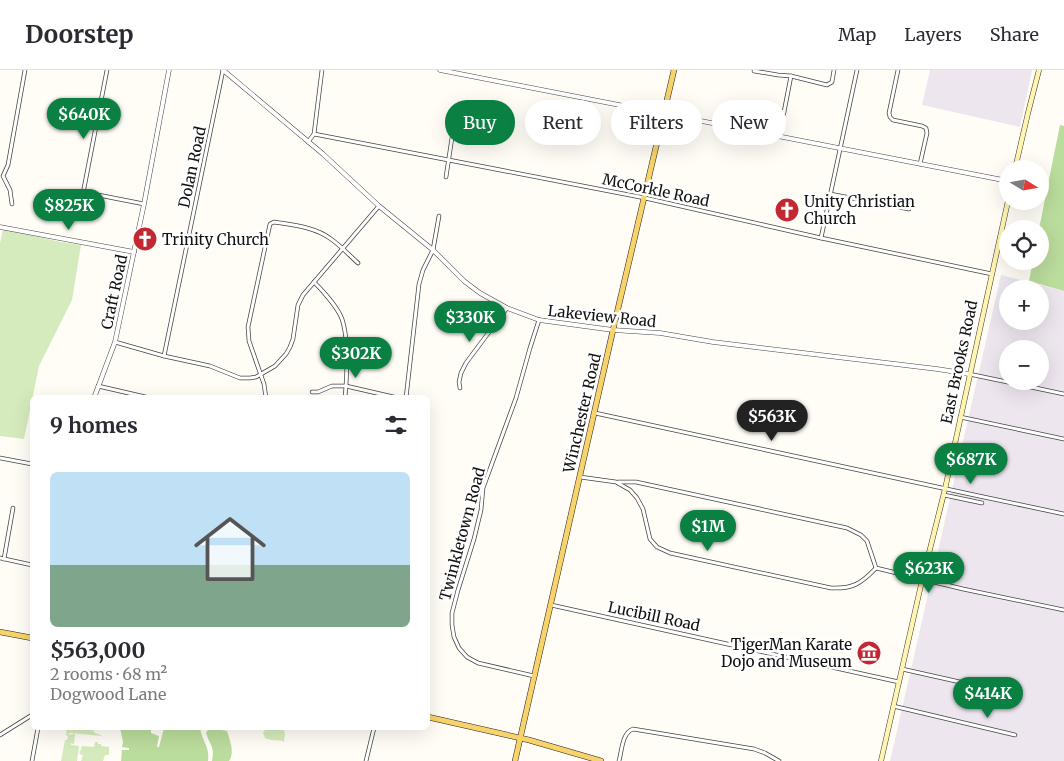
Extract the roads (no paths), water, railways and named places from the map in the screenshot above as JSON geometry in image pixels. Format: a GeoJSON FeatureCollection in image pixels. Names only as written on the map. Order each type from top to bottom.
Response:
{"type":"FeatureCollection","features":[{"type":"Feature","properties":{"kind":"main road","name":"Winchester Road"},"geometry":{"type":"LineString","coordinates":[[667,100],[674,70]]}},
{"type":"Feature","properties":{"kind":"main road"},"geometry":{"type":"LineString","coordinates":[[1017,160],[1039,70]]}},
{"type":"Feature","properties":{"kind":"main road","name":"Winchester Road"},"geometry":{"type":"LineString","coordinates":[[515,761],[657,145]]}},
{"type":"Feature","properties":{"kind":"main road","name":"East Brooks Road"},"geometry":{"type":"LineString","coordinates":[[881,761],[922,580],[945,489],[1006,210]]}},
{"type":"Feature","properties":{"kind":"main road"},"geometry":{"type":"LineString","coordinates":[[0,632],[30,638]]}},
{"type":"Feature","properties":{"kind":"main road"},"geometry":{"type":"LineString","coordinates":[[430,717],[520,738],[601,761]]}},
{"type":"Feature","properties":{"kind":"street"},"geometry":{"type":"LineString","coordinates":[[12,204],[10,190],[1,176],[8,165],[26,70]]}},
{"type":"Feature","properties":{"kind":"street"},"geometry":{"type":"LineString","coordinates":[[79,214],[108,70]]}},
{"type":"Feature","properties":{"kind":"street","name":"Craft Road"},"geometry":{"type":"LineString","coordinates":[[95,395],[115,342],[170,70]]}},
{"type":"Feature","properties":{"kind":"street","name":"Lakeview Road"},"geometry":{"type":"LineString","coordinates":[[223,70],[323,154],[379,206],[433,250],[464,280],[480,293],[507,308],[539,320],[614,330],[660,333],[713,342],[937,369],[1064,394]]}},
{"type":"Feature","properties":{"kind":"street","name":"Dolan Road"},"geometry":{"type":"LineString","coordinates":[[164,356],[223,70]]}},
{"type":"Feature","properties":{"kind":"street"},"geometry":{"type":"LineString","coordinates":[[308,142],[314,134],[322,70]]}},
{"type":"Feature","properties":{"kind":"street"},"geometry":{"type":"LineString","coordinates":[[440,70],[611,104]]}},
{"type":"Feature","properties":{"kind":"street"},"geometry":{"type":"LineString","coordinates":[[778,75],[780,70]]}},
{"type":"Feature","properties":{"kind":"street"},"geometry":{"type":"LineString","coordinates":[[754,71],[791,76],[827,85],[832,82],[834,70]]}},
{"type":"Feature","properties":{"kind":"street"},"geometry":{"type":"LineString","coordinates":[[821,238],[857,70]]}},
{"type":"Feature","properties":{"kind":"street"},"geometry":{"type":"LineString","coordinates":[[898,70],[889,113],[893,120],[926,128],[927,133],[920,164]]}},
{"type":"Feature","properties":{"kind":"street"},"geometry":{"type":"LineString","coordinates":[[786,102],[791,76]]}},
{"type":"Feature","properties":{"kind":"street","name":"McCorkle Road"},"geometry":{"type":"LineString","coordinates":[[314,134],[645,198],[992,274]]}},
{"type":"Feature","properties":{"kind":"street"},"geometry":{"type":"LineString","coordinates":[[786,138],[999,180]]}},
{"type":"Feature","properties":{"kind":"street"},"geometry":{"type":"LineString","coordinates":[[446,177],[452,145]]}},
{"type":"Feature","properties":{"kind":"street"},"geometry":{"type":"LineString","coordinates":[[83,192],[144,204]]}},
{"type":"Feature","properties":{"kind":"street"},"geometry":{"type":"LineString","coordinates":[[830,194],[910,210]]}},
{"type":"Feature","properties":{"kind":"street"},"geometry":{"type":"LineString","coordinates":[[115,342],[164,356],[210,366],[240,378],[250,378],[261,374],[281,361],[290,347],[298,305],[303,295],[379,206]]}},
{"type":"Feature","properties":{"kind":"street"},"geometry":{"type":"LineString","coordinates":[[406,395],[419,284],[423,270],[433,250],[439,216]]}},
{"type":"Feature","properties":{"kind":"street"},"geometry":{"type":"LineString","coordinates":[[266,395],[261,374],[248,340],[248,327],[270,224],[274,222],[318,232],[330,238],[358,263]]}},
{"type":"Feature","properties":{"kind":"street"},"geometry":{"type":"LineString","coordinates":[[0,227],[134,252]]}},
{"type":"Feature","properties":{"kind":"street"},"geometry":{"type":"LineString","coordinates":[[314,282],[323,291],[342,318],[346,340],[345,395]]}},
{"type":"Feature","properties":{"kind":"street"},"geometry":{"type":"LineString","coordinates":[[460,388],[461,373],[466,363],[507,308]]}},
{"type":"Feature","properties":{"kind":"street","name":"Twinkletown Road"},"geometry":{"type":"LineString","coordinates":[[534,676],[478,663],[467,656],[459,648],[454,637],[452,613],[474,539],[481,510],[483,488],[516,398],[539,320]]}},
{"type":"Feature","properties":{"kind":"street"},"geometry":{"type":"LineString","coordinates":[[98,386],[137,395]]}},
{"type":"Feature","properties":{"kind":"street"},"geometry":{"type":"LineString","coordinates":[[312,392],[318,392],[332,386],[346,386],[385,395]]}},
{"type":"Feature","properties":{"kind":"street"},"geometry":{"type":"LineString","coordinates":[[595,413],[1064,514]]}},
{"type":"Feature","properties":{"kind":"street"},"geometry":{"type":"LineString","coordinates":[[960,417],[1064,439]]}},
{"type":"Feature","properties":{"kind":"street"},"geometry":{"type":"LineString","coordinates":[[0,458],[30,464]]}},
{"type":"Feature","properties":{"kind":"street"},"geometry":{"type":"LineString","coordinates":[[580,477],[616,482],[636,482],[847,528],[861,535],[867,541],[876,568]]}},
{"type":"Feature","properties":{"kind":"street"},"geometry":{"type":"LineString","coordinates":[[616,482],[630,490],[637,498],[643,509],[650,539],[657,547],[670,553],[831,588],[844,588],[857,584],[867,578],[876,568]]}},
{"type":"Feature","properties":{"kind":"street"},"geometry":{"type":"LineString","coordinates":[[954,497],[955,491]]}},
{"type":"Feature","properties":{"kind":"street"},"geometry":{"type":"LineString","coordinates":[[943,494],[982,503]]}},
{"type":"Feature","properties":{"kind":"street"},"geometry":{"type":"LineString","coordinates":[[13,508],[2,558],[30,564]]}},
{"type":"Feature","properties":{"kind":"street"},"geometry":{"type":"LineString","coordinates":[[876,568],[922,580],[1064,610]]}},
{"type":"Feature","properties":{"kind":"street","name":"Lucibill Road"},"geometry":{"type":"LineString","coordinates":[[551,605],[899,682]]}},
{"type":"Feature","properties":{"kind":"street"},"geometry":{"type":"LineString","coordinates":[[902,669],[1018,695]]}},
{"type":"Feature","properties":{"kind":"street"},"geometry":{"type":"LineString","coordinates":[[893,706],[1015,735]]}},
{"type":"Feature","properties":{"kind":"street"},"geometry":{"type":"LineString","coordinates":[[0,734],[30,716]]}},
{"type":"Feature","properties":{"kind":"street"},"geometry":{"type":"LineString","coordinates":[[619,761],[626,734],[629,730],[633,729],[754,749],[779,761]]}},
{"type":"Feature","properties":{"kind":"street"},"geometry":{"type":"LineString","coordinates":[[32,761],[38,730]]}},
{"type":"Feature","properties":{"kind":"street"},"geometry":{"type":"LineString","coordinates":[[366,761],[374,730]]}},
{"type":"Feature","properties":{"kind":"place","name":"Unity Christian Church"},"geometry":{"type":"Point","coordinates":[787,210]}},
{"type":"Feature","properties":{"kind":"place","name":"Trinity Church"},"geometry":{"type":"Point","coordinates":[145,239]}},
{"type":"Feature","properties":{"kind":"place","name":"TigerMan Karate Dojo and Museum"},"geometry":{"type":"Point","coordinates":[869,653]}}]}
